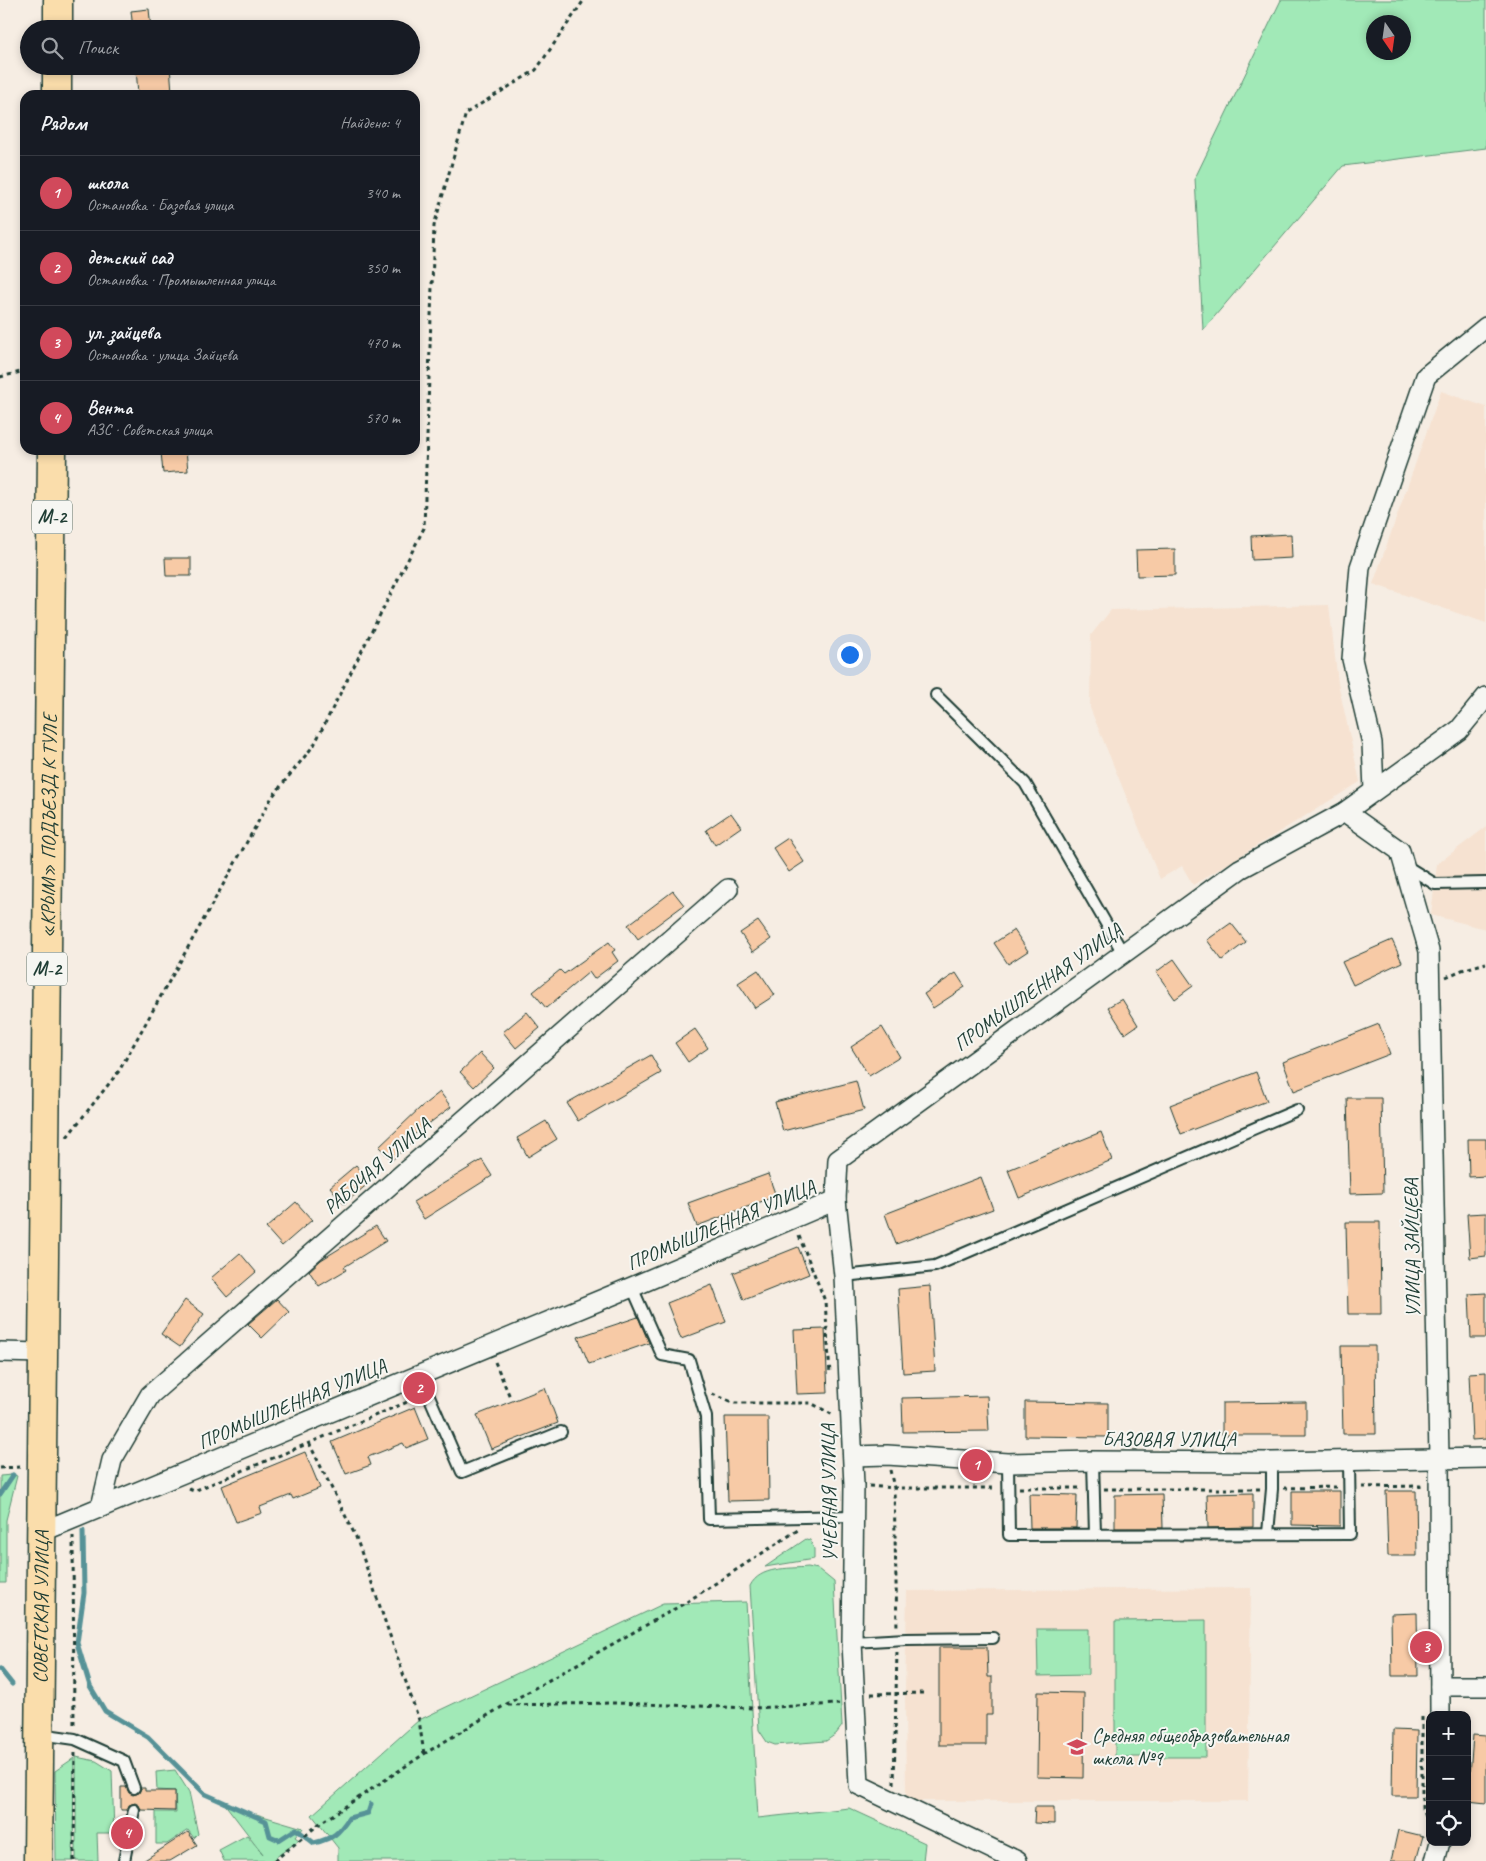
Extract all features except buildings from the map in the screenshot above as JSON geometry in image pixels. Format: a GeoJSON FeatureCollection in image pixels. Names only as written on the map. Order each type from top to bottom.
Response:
{"type":"FeatureCollection","features":[{"type":"Feature","properties":{"kind":"main road"},"geometry":{"type":"LineString","coordinates":[[58,0],[58,20]]}},
{"type":"Feature","properties":{"kind":"main road"},"geometry":{"type":"LineString","coordinates":[[57,75],[57,90]]}},
{"type":"Feature","properties":{"kind":"main road","name":"«КРЫМ» ПОДЪЕЗД К ТУЛЕ"},"geometry":{"type":"LineString","coordinates":[[43,1353],[52,455]]}},
{"type":"Feature","properties":{"kind":"main road","name":"СОВЕТСКАЯ УЛИЦА"},"geometry":{"type":"LineString","coordinates":[[38,1861],[43,1353]]}},
{"type":"Feature","properties":{"kind":"street"},"geometry":{"type":"LineString","coordinates":[[1374,790],[1372,743],[1352,658],[1360,567],[1426,376],[1486,327]]}},
{"type":"Feature","properties":{"kind":"street","name":"ПРОМЫШЛЕННАЯ УЛИЦА"},"geometry":{"type":"LineString","coordinates":[[41,1532],[632,1287],[836,1200],[838,1160],[1240,869],[1345,812],[1460,730],[1486,697]]}},
{"type":"Feature","properties":{"kind":"street","name":"УЛИЦА ЗАЙЦЕВА"},"geometry":{"type":"LineString","coordinates":[[1345,812],[1400,851],[1429,951],[1439,1457],[1440,1686],[1432,1711]]}},
{"type":"Feature","properties":{"kind":"street","name":"РАБОЧАЯ УЛИЦА"},"geometry":{"type":"LineString","coordinates":[[101,1507],[112,1460],[150,1395],[728,889]]}},
{"type":"Feature","properties":{"kind":"street","name":"УЧЕБНАЯ УЛИЦА"},"geometry":{"type":"LineString","coordinates":[[836,1200],[844,1276],[853,1456],[852,1642],[858,1785],[1017,1861]]}},
{"type":"Feature","properties":{"kind":"street"},"geometry":{"type":"LineString","coordinates":[[0,1352],[43,1353]]}},
{"type":"Feature","properties":{"kind":"street","name":"БАЗОВАЯ УЛИЦА"},"geometry":{"type":"LineString","coordinates":[[853,1456],[887,1455],[1008,1463],[1094,1461],[1272,1462],[1439,1457],[1486,1458]]}},
{"type":"Feature","properties":{"kind":"street"},"geometry":{"type":"LineString","coordinates":[[1440,1686],[1486,1686]]}},
{"type":"Feature","properties":{"kind":"street"},"geometry":{"type":"LineString","coordinates":[[1434,1846],[1435,1861]]}},
{"type":"Feature","properties":{"kind":"lane"},"geometry":{"type":"LineString","coordinates":[[936,695],[1025,783],[1123,954]]}},
{"type":"Feature","properties":{"kind":"lane"},"geometry":{"type":"LineString","coordinates":[[1403,864],[1434,884],[1486,883]]}},
{"type":"Feature","properties":{"kind":"lane"},"geometry":{"type":"LineString","coordinates":[[844,1276],[935,1266],[1296,1110]]}},
{"type":"Feature","properties":{"kind":"lane"},"geometry":{"type":"LineString","coordinates":[[632,1287],[662,1355],[689,1360],[706,1417],[709,1519],[852,1516]]}},
{"type":"Feature","properties":{"kind":"lane"},"geometry":{"type":"LineString","coordinates":[[420,1375],[462,1472],[561,1432]]}},
{"type":"Feature","properties":{"kind":"lane"},"geometry":{"type":"LineString","coordinates":[[1008,1463],[1009,1535],[1350,1534],[1349,1460]]}},
{"type":"Feature","properties":{"kind":"lane"},"geometry":{"type":"LineString","coordinates":[[1094,1461],[1096,1534]]}},
{"type":"Feature","properties":{"kind":"lane"},"geometry":{"type":"LineString","coordinates":[[1268,1533],[1272,1489],[1272,1462]]}},
{"type":"Feature","properties":{"kind":"lane"},"geometry":{"type":"LineString","coordinates":[[852,1642],[993,1638]]}},
{"type":"Feature","properties":{"kind":"lane"},"geometry":{"type":"LineString","coordinates":[[40,1734],[75,1739],[124,1761],[134,1788]]}},
{"type":"Feature","properties":{"kind":"lane"},"geometry":{"type":"LineString","coordinates":[[124,1861],[134,1810]]}},
{"type":"Feature","properties":{"kind":"path"},"geometry":{"type":"LineString","coordinates":[[45,1165],[119,1072],[272,797],[314,746],[424,528],[434,226],[466,113],[536,70],[584,0]]}},
{"type":"Feature","properties":{"kind":"path"},"geometry":{"type":"LineString","coordinates":[[0,377],[20,372]]}},
{"type":"Feature","properties":{"kind":"path"},"geometry":{"type":"LineString","coordinates":[[1430,985],[1462,970],[1486,963]]}},
{"type":"Feature","properties":{"kind":"path"},"geometry":{"type":"LineString","coordinates":[[799,1236],[825,1301],[830,1377]]}},
{"type":"Feature","properties":{"kind":"path"},"geometry":{"type":"LineString","coordinates":[[496,1362],[510,1398]]}},
{"type":"Feature","properties":{"kind":"path"},"geometry":{"type":"LineString","coordinates":[[698,1388],[735,1403],[811,1402],[851,1424]]}},
{"type":"Feature","properties":{"kind":"path"},"geometry":{"type":"LineString","coordinates":[[832,1405],[832,1415]]}},
{"type":"Feature","properties":{"kind":"path"},"geometry":{"type":"LineString","coordinates":[[309,1443],[356,1536],[419,1720],[424,1754]]}},
{"type":"Feature","properties":{"kind":"path"},"geometry":{"type":"LineString","coordinates":[[854,1485],[894,1488],[1272,1489],[1420,1486],[1420,1495]]}},
{"type":"Feature","properties":{"kind":"path"},"geometry":{"type":"LineString","coordinates":[[73,1518],[74,1861]]}},
{"type":"Feature","properties":{"kind":"path"},"geometry":{"type":"LineString","coordinates":[[274,1861],[311,1831],[424,1754],[505,1705],[686,1603],[784,1541],[815,1518]]}},
{"type":"Feature","properties":{"kind":"path"},"geometry":{"type":"LineString","coordinates":[[505,1705],[614,1703],[752,1708],[925,1693]]}},
{"type":"Feature","properties":{"kind":"path"},"geometry":{"type":"LineString","coordinates":[[1426,1818],[1422,1808],[1427,1756]]}},
{"type":"Feature","properties":{"kind":"shaded area"},"geometry":{"type":"Polygon","coordinates":[[[1441,391],[1486,407],[1486,623],[1373,584],[1441,391]]]}},
{"type":"Feature","properties":{"kind":"shaded area"},"geometry":{"type":"Polygon","coordinates":[[[1329,605],[1338,683],[1360,782],[1193,885],[1182,866],[1160,879],[1090,708],[1091,635],[1111,610],[1329,605]]]}},
{"type":"Feature","properties":{"kind":"shaded area"},"geometry":{"type":"Polygon","coordinates":[[[1486,827],[1486,929],[1431,915],[1437,864],[1486,827]]]}},
{"type":"Feature","properties":{"kind":"shaded area","name":"Средняя общеобразовательная школа №9"},"geometry":{"type":"Polygon","coordinates":[[[1251,1588],[1248,1801],[906,1801],[905,1693],[907,1591],[1251,1588]]]}},
{"type":"Feature","properties":{"kind":"green space"},"geometry":{"type":"Polygon","coordinates":[[[1281,0],[1486,0],[1486,148],[1343,166],[1203,330],[1195,178],[1281,0]]]}},
{"type":"Feature","properties":{"kind":"green space"},"geometry":{"type":"Polygon","coordinates":[[[12,1475],[0,1492],[0,1476],[12,1475]]]}},
{"type":"Feature","properties":{"kind":"green space"},"geometry":{"type":"Polygon","coordinates":[[[14,1475],[17,1476],[6,1520],[6,1583],[0,1583],[0,1497],[14,1475]]]}},
{"type":"Feature","properties":{"kind":"green space"},"geometry":{"type":"Polygon","coordinates":[[[806,1539],[810,1540],[814,1549],[814,1559],[765,1567],[806,1539]]]}},
{"type":"Feature","properties":{"kind":"green space"},"geometry":{"type":"Polygon","coordinates":[[[808,1567],[818,1569],[834,1582],[842,1726],[836,1734],[826,1741],[775,1745],[767,1742],[759,1730],[750,1586],[760,1575],[767,1572],[808,1567]]]}},
{"type":"Feature","properties":{"kind":"green space"},"geometry":{"type":"Polygon","coordinates":[[[746,1602],[758,1818],[849,1808],[925,1843],[923,1861],[338,1861],[338,1848],[312,1815],[419,1720],[663,1604],[746,1602]]]}},
{"type":"Feature","properties":{"kind":"green space"},"geometry":{"type":"Polygon","coordinates":[[[1206,1620],[1206,1757],[1115,1757],[1115,1621],[1206,1620]]]}},
{"type":"Feature","properties":{"kind":"green space"},"geometry":{"type":"Polygon","coordinates":[[[1037,1629],[1088,1629],[1088,1675],[1038,1676],[1037,1629]]]}},
{"type":"Feature","properties":{"kind":"green space"},"geometry":{"type":"Polygon","coordinates":[[[76,1757],[96,1761],[112,1771],[114,1833],[97,1833],[98,1861],[76,1861],[76,1757]]]}},
{"type":"Feature","properties":{"kind":"green space"},"geometry":{"type":"Polygon","coordinates":[[[74,1758],[73,1861],[56,1861],[55,1771],[74,1758]]]}},
{"type":"Feature","properties":{"kind":"green space"},"geometry":{"type":"Polygon","coordinates":[[[175,1770],[189,1792],[198,1834],[194,1838],[188,1830],[167,1844],[156,1844],[156,1812],[176,1812],[175,1791],[157,1790],[156,1772],[175,1770]]]}},
{"type":"Feature","properties":{"kind":"green space"},"geometry":{"type":"Polygon","coordinates":[[[224,1803],[265,1822],[270,1837],[279,1841],[296,1830],[299,1832],[295,1837],[299,1840],[271,1861],[224,1861],[219,1850],[247,1835],[263,1854],[224,1803]]]}},
{"type":"Feature","properties":{"kind":"green space"},"geometry":{"type":"Polygon","coordinates":[[[256,1814],[303,1828],[301,1831],[296,1829],[279,1839],[271,1836],[267,1821],[256,1814]]]}},
{"type":"Feature","properties":{"kind":"waterway"},"geometry":{"type":"LineString","coordinates":[[0,1494],[13,1475]]}},
{"type":"Feature","properties":{"kind":"waterway"},"geometry":{"type":"LineString","coordinates":[[83,1531],[84,1593],[77,1643],[90,1686],[105,1711],[148,1737],[205,1794],[266,1821],[270,1836],[279,1840],[296,1829],[314,1843],[326,1839],[338,1832],[349,1818],[368,1813],[371,1804]]}},
{"type":"Feature","properties":{"kind":"waterway"},"geometry":{"type":"LineString","coordinates":[[0,1669],[12,1684]]}},
{"type":"Feature","properties":{"kind":"place","name":"детский сад"},"geometry":{"type":"Point","coordinates":[419,1388]}},
{"type":"Feature","properties":{"kind":"place","name":"школа"},"geometry":{"type":"Point","coordinates":[976,1465]}},
{"type":"Feature","properties":{"kind":"place","name":"ул. зайцева"},"geometry":{"type":"Point","coordinates":[1426,1647]}},
{"type":"Feature","properties":{"kind":"place","name":"Средняя общеобразовательная школа №9"},"geometry":{"type":"Point","coordinates":[1077,1747]}},
{"type":"Feature","properties":{"kind":"place","name":"Вента"},"geometry":{"type":"Point","coordinates":[127,1833]}}]}
